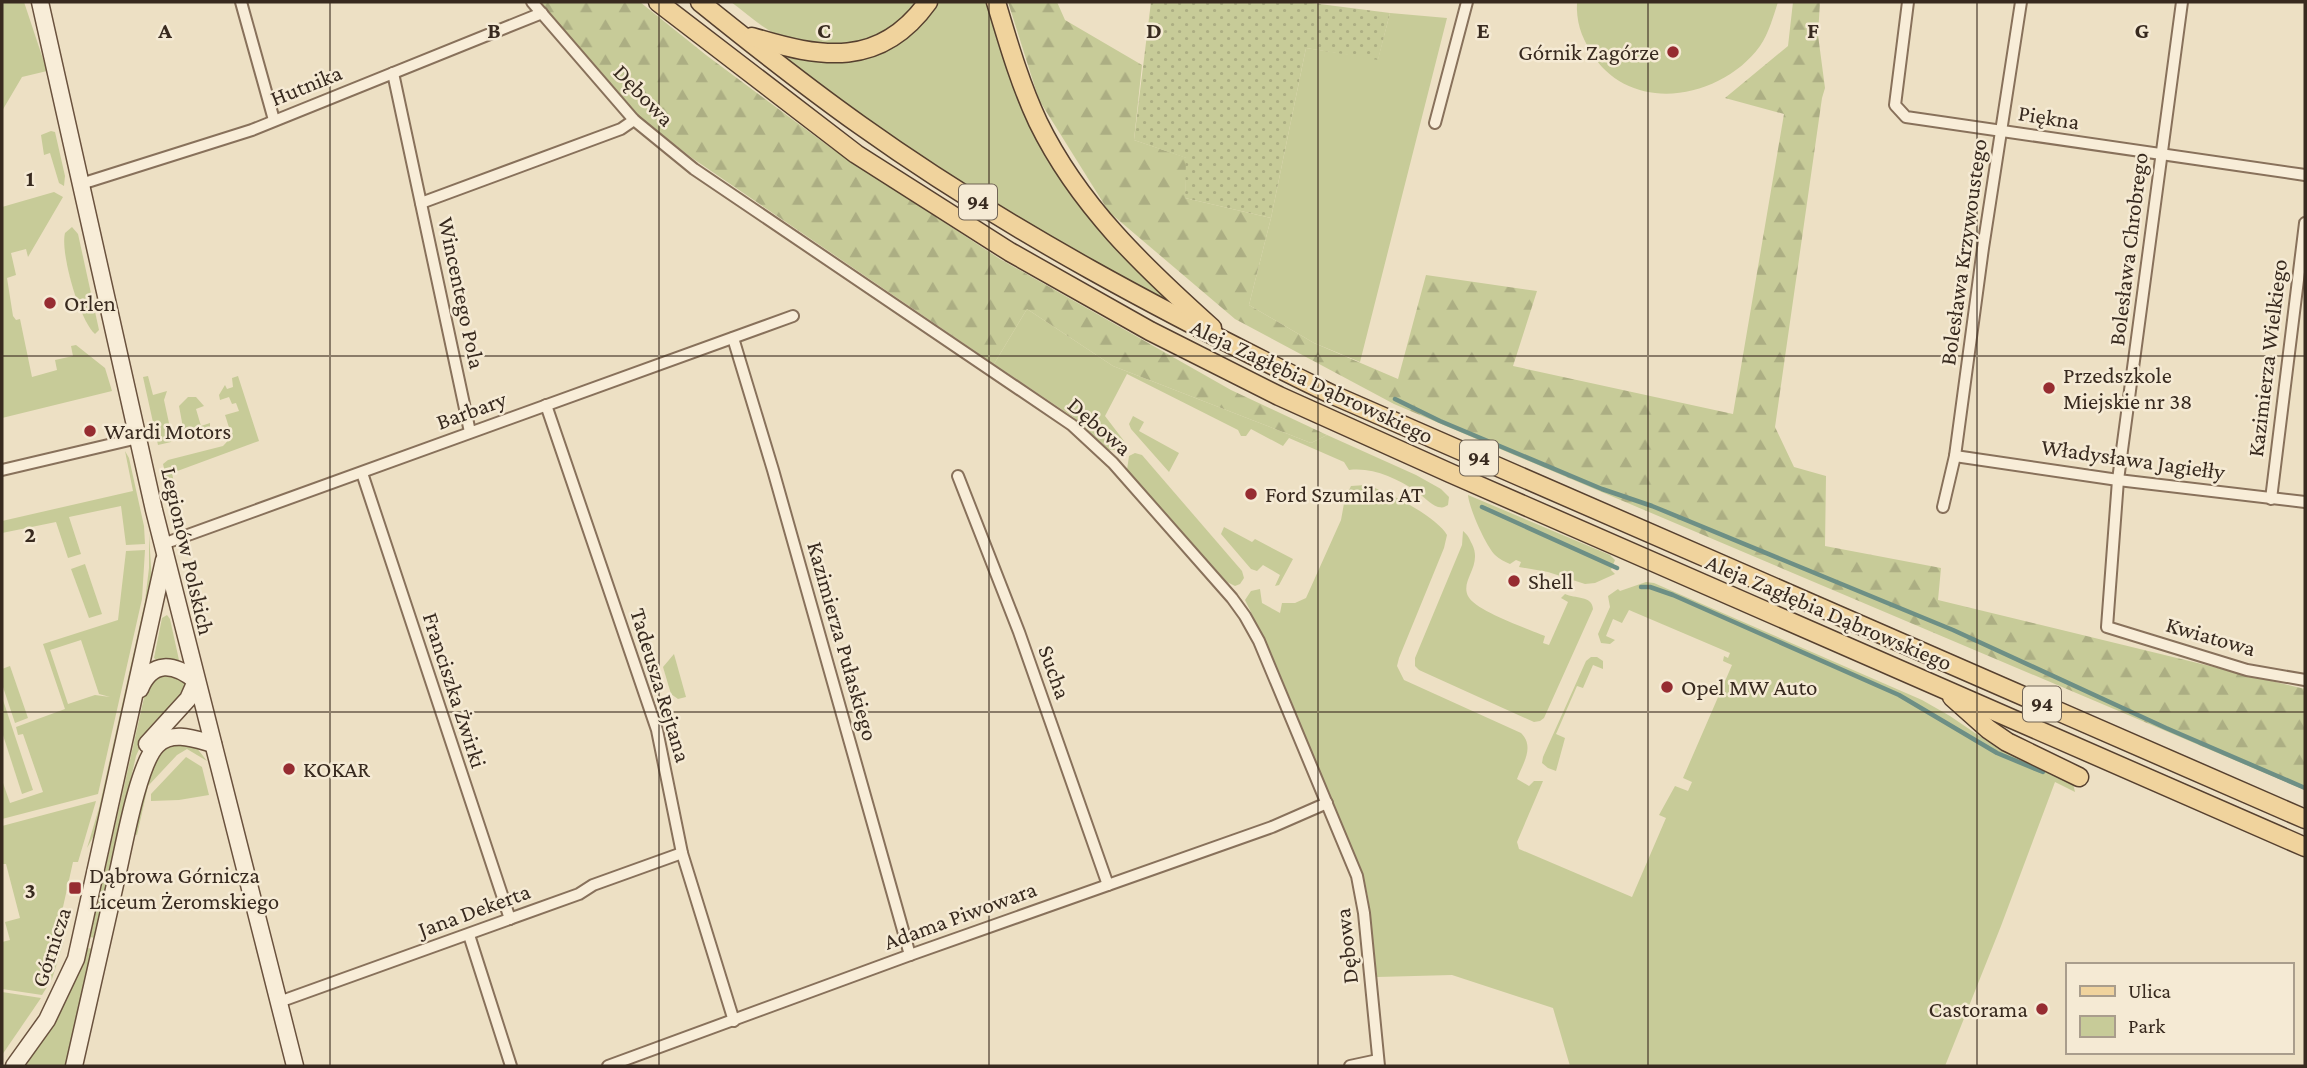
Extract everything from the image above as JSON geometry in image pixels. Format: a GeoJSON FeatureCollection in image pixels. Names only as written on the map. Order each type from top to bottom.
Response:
{"type":"FeatureCollection","features":[{"type":"Feature","properties":{"kind":"main road","name":"Aleja Zagłębia Dąbrowskiego"},"geometry":{"type":"LineString","coordinates":[[658,2],[856,154],[1010,252],[1150,331],[1279,396],[2305,846]]}},
{"type":"Feature","properties":{"kind":"main road","name":"Aleja Zagłębia Dąbrowskiego"},"geometry":{"type":"LineString","coordinates":[[700,2],[861,126],[952,186],[1082,265],[1233,346],[1331,394],[2305,819]]}},
{"type":"Feature","properties":{"kind":"main road"},"geometry":{"type":"LineString","coordinates":[[739,33],[804,52],[844,54],[867,48],[890,37],[914,20],[928,2]]}},
{"type":"Feature","properties":{"kind":"main road"},"geometry":{"type":"LineString","coordinates":[[996,2],[1030,104],[1049,143],[1073,181],[1104,224],[1136,259],[1233,346]]}},
{"type":"Feature","properties":{"kind":"main road"},"geometry":{"type":"LineString","coordinates":[[1941,687],[1988,729],[2007,742],[2079,777]]}},
{"type":"Feature","properties":{"kind":"street","name":"Legionów Polskich"},"geometry":{"type":"LineString","coordinates":[[40,2],[164,549],[295,1066]]}},
{"type":"Feature","properties":{"kind":"street"},"geometry":{"type":"LineString","coordinates":[[241,2],[274,120]]}},
{"type":"Feature","properties":{"kind":"street","name":"Dębowa"},"geometry":{"type":"LineString","coordinates":[[532,2],[634,120],[694,169],[1072,425],[1113,463],[1191,549],[1245,615],[1259,641],[1357,876],[1362,899],[1379,1063]]}},
{"type":"Feature","properties":{"kind":"street"},"geometry":{"type":"LineString","coordinates":[[1435,123],[1466,2]]}},
{"type":"Feature","properties":{"kind":"street","name":"Piękna"},"geometry":{"type":"LineString","coordinates":[[1908,2],[1895,105],[1906,117],[2305,175]]}},
{"type":"Feature","properties":{"kind":"street","name":"Bolesława Krzywoustego"},"geometry":{"type":"LineString","coordinates":[[1942,508],[1955,456],[2021,2]]}},
{"type":"Feature","properties":{"kind":"street","name":"Bolesława Chrobrego"},"geometry":{"type":"LineString","coordinates":[[2107,627],[2119,480],[2182,2]]}},
{"type":"Feature","properties":{"kind":"street","name":"Hutnika"},"geometry":{"type":"LineString","coordinates":[[82,184],[253,130],[542,13]]}},
{"type":"Feature","properties":{"kind":"street","name":"Wincentego Pola"},"geometry":{"type":"LineString","coordinates":[[393,73],[470,432]]}},
{"type":"Feature","properties":{"kind":"street","name":"Wincentego Pola"},"geometry":{"type":"LineString","coordinates":[[421,203],[621,129],[634,120]]}},
{"type":"Feature","properties":{"kind":"street","name":"Kazimierza Wielkiego"},"geometry":{"type":"LineString","coordinates":[[2271,499],[2305,223]]}},
{"type":"Feature","properties":{"kind":"street","name":"Barbary"},"geometry":{"type":"LineString","coordinates":[[164,549],[470,432],[793,316]]}},
{"type":"Feature","properties":{"kind":"street","name":"Kazimierza Pułaskiego"},"geometry":{"type":"LineString","coordinates":[[733,338],[910,955]]}},
{"type":"Feature","properties":{"kind":"street","name":"Tadeusza Rejtana"},"geometry":{"type":"LineString","coordinates":[[546,405],[657,730],[682,853],[734,1021]]}},
{"type":"Feature","properties":{"kind":"street"},"geometry":{"type":"LineString","coordinates":[[2,470],[138,438]]}},
{"type":"Feature","properties":{"kind":"street","name":"Władysława Jagiełły"},"geometry":{"type":"LineString","coordinates":[[1955,456],[2119,480],[2305,502]]}},
{"type":"Feature","properties":{"kind":"street","name":"Franciszka Żwirki"},"geometry":{"type":"LineString","coordinates":[[362,473],[510,919]]}},
{"type":"Feature","properties":{"kind":"street","name":"Sucha"},"geometry":{"type":"LineString","coordinates":[[958,476],[1019,632],[1108,885]]}},
{"type":"Feature","properties":{"kind":"street","name":"Górnicza"},"geometry":{"type":"LineString","coordinates":[[14,1066],[47,1020],[76,959],[164,549]]}},
{"type":"Feature","properties":{"kind":"street","name":"Kwiatowa"},"geometry":{"type":"LineString","coordinates":[[2107,627],[2247,670],[2305,680]]}},
{"type":"Feature","properties":{"kind":"street","name":"Górnicza"},"geometry":{"type":"LineString","coordinates":[[74,1066],[143,751],[188,699],[196,681],[180,669],[159,668],[146,677],[132,708]]}},
{"type":"Feature","properties":{"kind":"street","name":"Górnicza"},"geometry":{"type":"LineString","coordinates":[[133,803],[150,755],[161,741],[184,737],[213,744]]}},
{"type":"Feature","properties":{"kind":"street","name":"Adama Piwowara"},"geometry":{"type":"LineString","coordinates":[[608,1066],[910,955],[1272,827],[1327,803]]}},
{"type":"Feature","properties":{"kind":"street","name":"Jana Dekerta"},"geometry":{"type":"LineString","coordinates":[[279,1002],[469,935],[579,894],[593,885],[682,853]]}},
{"type":"Feature","properties":{"kind":"street"},"geometry":{"type":"LineString","coordinates":[[469,935],[511,1066]]}},
{"type":"Feature","properties":{"kind":"street"},"geometry":{"type":"LineString","coordinates":[[1350,1066],[1379,1063]]}},
{"type":"Feature","properties":{"kind":"green space"},"geometry":{"type":"Polygon","coordinates":[[[2,2],[24,2],[47,71],[22,77],[2,111],[2,2]]]}},
{"type":"Feature","properties":{"kind":"green space"},"geometry":{"type":"Polygon","coordinates":[[[539,2],[640,2],[831,148],[1000,259],[1231,390],[1327,435],[1311,443],[1113,366],[1027,309],[994,364],[692,158],[641,118],[539,2]]]}},
{"type":"Feature","properties":{"kind":"green space"},"geometry":{"type":"Polygon","coordinates":[[[731,2],[916,2],[889,28],[872,36],[854,42],[816,45],[779,36],[731,2]]]}},
{"type":"Feature","properties":{"kind":"green space"},"geometry":{"type":"Polygon","coordinates":[[[936,2],[992,2],[1047,147],[1190,314],[1038,232],[851,109],[784,57],[812,62],[853,61],[884,46],[936,2]]]}},
{"type":"Feature","properties":{"kind":"green space"},"geometry":{"type":"Polygon","coordinates":[[[1008,2],[1057,2],[1065,20],[1142,65],[1134,140],[1187,158],[1185,198],[1271,218],[1249,305],[1314,343],[1398,379],[1426,275],[1537,291],[1513,366],[1733,414],[1784,114],[1725,98],[1788,46],[1793,2],[1820,2],[1818,35],[1825,88],[1775,427],[1794,467],[1826,476],[1825,546],[1941,568],[1938,600],[2305,689],[2305,790],[1394,404],[1235,319],[1109,212],[1039,100],[1008,2]]]}},
{"type":"Feature","properties":{"kind":"green space"},"geometry":{"type":"Polygon","coordinates":[[[1151,2],[1304,2],[1390,13],[1378,60],[1306,48],[1271,218],[1185,198],[1186,158],[1134,140],[1151,2]]]}},
{"type":"Feature","properties":{"kind":"green space","name":"Górnik Zagórze"},"geometry":{"type":"Polygon","coordinates":[[[1577,2],[1778,2],[1763,41],[1743,64],[1722,79],[1699,89],[1675,93],[1651,92],[1628,86],[1608,72],[1584,40],[1578,22],[1577,2]]]}},
{"type":"Feature","properties":{"kind":"green space"},"geometry":{"type":"Polygon","coordinates":[[[1390,13],[1447,18],[1360,362],[1314,343],[1249,305],[1271,218],[1306,48],[1378,59],[1390,13]]]}},
{"type":"Feature","properties":{"kind":"green space"},"geometry":{"type":"Polygon","coordinates":[[[55,132],[65,176],[64,186],[59,183],[50,153],[44,155],[41,135],[55,132]]]}},
{"type":"Feature","properties":{"kind":"green space"},"geometry":{"type":"Polygon","coordinates":[[[54,192],[63,197],[28,257],[26,249],[11,253],[16,275],[7,278],[13,316],[16,320],[20,319],[32,377],[57,370],[55,360],[73,356],[71,346],[76,345],[105,368],[112,391],[2,418],[2,207],[54,192]]]}},
{"type":"Feature","properties":{"kind":"green space"},"geometry":{"type":"Polygon","coordinates":[[[72,227],[78,234],[99,330],[95,334],[77,301],[68,270],[64,242],[65,233],[72,227]]]}},
{"type":"Feature","properties":{"kind":"green space"},"geometry":{"type":"Polygon","coordinates":[[[1027,309],[1113,366],[1311,443],[1327,435],[1441,489],[1449,497],[1448,505],[1435,506],[1416,491],[1384,474],[1349,470],[1344,462],[1289,438],[1283,446],[1251,429],[1246,436],[1241,436],[1238,430],[1127,374],[1105,416],[1124,441],[1117,450],[1109,450],[1073,417],[994,364],[1027,309]]]}},
{"type":"Feature","properties":{"kind":"green space"},"geometry":{"type":"Polygon","coordinates":[[[148,376],[153,395],[167,391],[164,400],[171,442],[158,445],[143,377],[148,376]]]}},
{"type":"Feature","properties":{"kind":"green space"},"geometry":{"type":"Polygon","coordinates":[[[238,376],[259,441],[172,473],[183,525],[178,527],[163,464],[168,460],[223,446],[229,439],[230,432],[225,415],[239,411],[236,403],[232,404],[229,397],[220,400],[219,395],[225,385],[227,389],[233,387],[232,378],[238,376]]]}},
{"type":"Feature","properties":{"kind":"green space"},"geometry":{"type":"Polygon","coordinates":[[[188,397],[196,397],[204,406],[196,409],[201,426],[210,423],[210,433],[205,438],[194,440],[184,433],[179,406],[188,397]]]}},
{"type":"Feature","properties":{"kind":"green space"},"geometry":{"type":"Polygon","coordinates":[[[1133,416],[1144,422],[1139,431],[1179,453],[1169,472],[1131,429],[1129,424],[1133,416]]]}},
{"type":"Feature","properties":{"kind":"green space"},"geometry":{"type":"Polygon","coordinates":[[[125,451],[129,458],[144,526],[145,544],[126,545],[121,506],[69,517],[81,554],[68,558],[56,522],[2,533],[2,521],[133,491],[125,451]]]}},
{"type":"Feature","properties":{"kind":"green space"},"geometry":{"type":"Polygon","coordinates":[[[1135,453],[1142,455],[1242,571],[1244,578],[1240,584],[1235,586],[1227,582],[1127,470],[1129,456],[1135,453]]]}},
{"type":"Feature","properties":{"kind":"green space"},"geometry":{"type":"Polygon","coordinates":[[[1366,485],[1411,506],[1433,520],[1447,535],[1399,658],[1397,666],[1404,680],[1521,733],[1525,738],[1526,755],[1517,779],[1529,786],[1534,781],[1543,781],[1517,842],[1519,849],[1632,897],[1666,818],[1659,815],[1675,786],[1688,791],[1692,782],[1683,778],[1732,665],[1723,661],[1724,656],[1728,658],[1730,653],[1629,610],[1622,623],[1613,619],[1606,636],[1615,640],[1610,644],[1601,643],[1598,634],[1610,607],[1608,596],[1618,589],[1620,591],[1646,582],[1654,583],[1922,700],[2000,750],[2073,783],[2075,792],[2055,782],[1945,1066],[1570,1066],[1553,1008],[1452,975],[1377,977],[1363,875],[1272,655],[1245,600],[1251,591],[1260,589],[1262,603],[1280,613],[1282,603],[1295,603],[1306,598],[1341,520],[1345,498],[1351,486],[1366,485]]]}},
{"type":"Feature","properties":{"kind":"green space"},"geometry":{"type":"Polygon","coordinates":[[[1468,495],[1610,555],[1615,560],[1611,570],[1615,574],[1595,583],[1585,584],[1548,572],[1519,567],[1521,562],[1516,560],[1510,564],[1504,561],[1495,555],[1487,544],[1468,495]]]}},
{"type":"Feature","properties":{"kind":"green space"},"geometry":{"type":"Polygon","coordinates":[[[1224,527],[1252,542],[1255,539],[1293,559],[1279,585],[1275,586],[1280,575],[1263,565],[1257,571],[1251,569],[1221,534],[1224,527]]]}},
{"type":"Feature","properties":{"kind":"green space"},"geometry":{"type":"Polygon","coordinates":[[[1463,531],[1475,552],[1466,590],[1473,602],[1481,608],[1545,636],[1543,643],[1549,645],[1568,602],[1561,598],[1565,594],[1586,599],[1592,605],[1593,609],[1544,718],[1540,721],[1534,722],[1415,666],[1415,658],[1462,545],[1463,531]]]}},
{"type":"Feature","properties":{"kind":"green space"},"geometry":{"type":"Polygon","coordinates":[[[149,533],[152,584],[98,828],[87,848],[99,808],[145,601],[149,533]]]}},
{"type":"Feature","properties":{"kind":"green space"},"geometry":{"type":"Polygon","coordinates":[[[145,550],[142,599],[98,794],[2,819],[2,780],[10,803],[43,792],[23,734],[18,735],[16,727],[65,709],[43,644],[118,620],[126,551],[145,550]],[[81,640],[50,650],[68,704],[95,695],[110,697],[99,694],[81,640]]]}},
{"type":"Feature","properties":{"kind":"green space"},"geometry":{"type":"Polygon","coordinates":[[[85,564],[102,614],[89,618],[71,569],[85,564]]]}},
{"type":"Feature","properties":{"kind":"green space"},"geometry":{"type":"Polygon","coordinates":[[[167,615],[179,660],[158,661],[154,658],[162,618],[167,615]]]}},
{"type":"Feature","properties":{"kind":"green space"},"geometry":{"type":"Polygon","coordinates":[[[674,654],[686,697],[678,699],[671,694],[663,667],[674,654]]]}},
{"type":"Feature","properties":{"kind":"green space"},"geometry":{"type":"Polygon","coordinates":[[[1591,657],[1603,661],[1603,669],[1593,665],[1583,688],[1577,686],[1556,734],[1565,738],[1556,771],[1542,763],[1543,757],[1586,661],[1591,657]]]}},
{"type":"Feature","properties":{"kind":"green space"},"geometry":{"type":"Polygon","coordinates":[[[10,666],[28,718],[15,723],[2,684],[2,669],[10,666]]]}},
{"type":"Feature","properties":{"kind":"green space"},"geometry":{"type":"Polygon","coordinates":[[[165,673],[185,681],[187,690],[141,745],[136,756],[95,938],[90,937],[146,689],[150,682],[165,673]]]}},
{"type":"Feature","properties":{"kind":"green space"},"geometry":{"type":"Polygon","coordinates":[[[2,697],[33,790],[22,794],[2,732],[2,697]]]}},
{"type":"Feature","properties":{"kind":"green space"},"geometry":{"type":"Polygon","coordinates":[[[171,742],[196,747],[207,761],[187,749],[177,755],[148,786],[137,835],[134,834],[152,757],[171,742]]]}},
{"type":"Feature","properties":{"kind":"green space"},"geometry":{"type":"Polygon","coordinates":[[[186,757],[202,767],[209,795],[151,801],[151,794],[186,757]]]}},
{"type":"Feature","properties":{"kind":"green space"},"geometry":{"type":"Polygon","coordinates":[[[96,801],[78,862],[73,862],[61,916],[64,941],[52,979],[42,995],[2,989],[2,942],[10,940],[5,922],[20,918],[6,864],[2,864],[2,826],[96,801]]]}},
{"type":"Feature","properties":{"kind":"green space"},"geometry":{"type":"Polygon","coordinates":[[[88,948],[93,949],[66,1066],[26,1066],[67,1000],[88,948]]]}},
{"type":"Feature","properties":{"kind":"green space"},"geometry":{"type":"Polygon","coordinates":[[[2,992],[41,998],[2,1055],[2,992]]]}},
{"type":"Feature","properties":{"kind":"waterway"},"geometry":{"type":"LineString","coordinates":[[1395,399],[1440,421],[1602,489],[1652,506],[1953,630],[2166,728],[2305,788]]}},
{"type":"Feature","properties":{"kind":"waterway"},"geometry":{"type":"LineString","coordinates":[[1482,507],[1617,568]]}},
{"type":"Feature","properties":{"kind":"waterway"},"geometry":{"type":"LineString","coordinates":[[1641,587],[1650,587],[1673,595],[1899,695],[1997,753],[2043,772]]}},
{"type":"Feature","properties":{"kind":"place","name":"Górnik Zagórze"},"geometry":{"type":"Point","coordinates":[1673,52]}},
{"type":"Feature","properties":{"kind":"place","name":"Orlen"},"geometry":{"type":"Point","coordinates":[50,303]}},
{"type":"Feature","properties":{"kind":"place","name":"Przedszkole Miejskie nr 38"},"geometry":{"type":"Point","coordinates":[2049,388]}},
{"type":"Feature","properties":{"kind":"place","name":"Wardi Motors"},"geometry":{"type":"Point","coordinates":[90,431]}},
{"type":"Feature","properties":{"kind":"place","name":"Ford Szumilas AT"},"geometry":{"type":"Point","coordinates":[1251,494]}},
{"type":"Feature","properties":{"kind":"place","name":"Shell"},"geometry":{"type":"Point","coordinates":[1514,581]}},
{"type":"Feature","properties":{"kind":"place","name":"Opel MW Auto"},"geometry":{"type":"Point","coordinates":[1667,687]}},
{"type":"Feature","properties":{"kind":"place","name":"KOKAR"},"geometry":{"type":"Point","coordinates":[289,769]}},
{"type":"Feature","properties":{"kind":"place","name":"Dąbrowa Górnicza Liceum Żeromskiego"},"geometry":{"type":"Point","coordinates":[75,888]}},
{"type":"Feature","properties":{"kind":"place","name":"Castorama"},"geometry":{"type":"Point","coordinates":[2042,1009]}}]}
